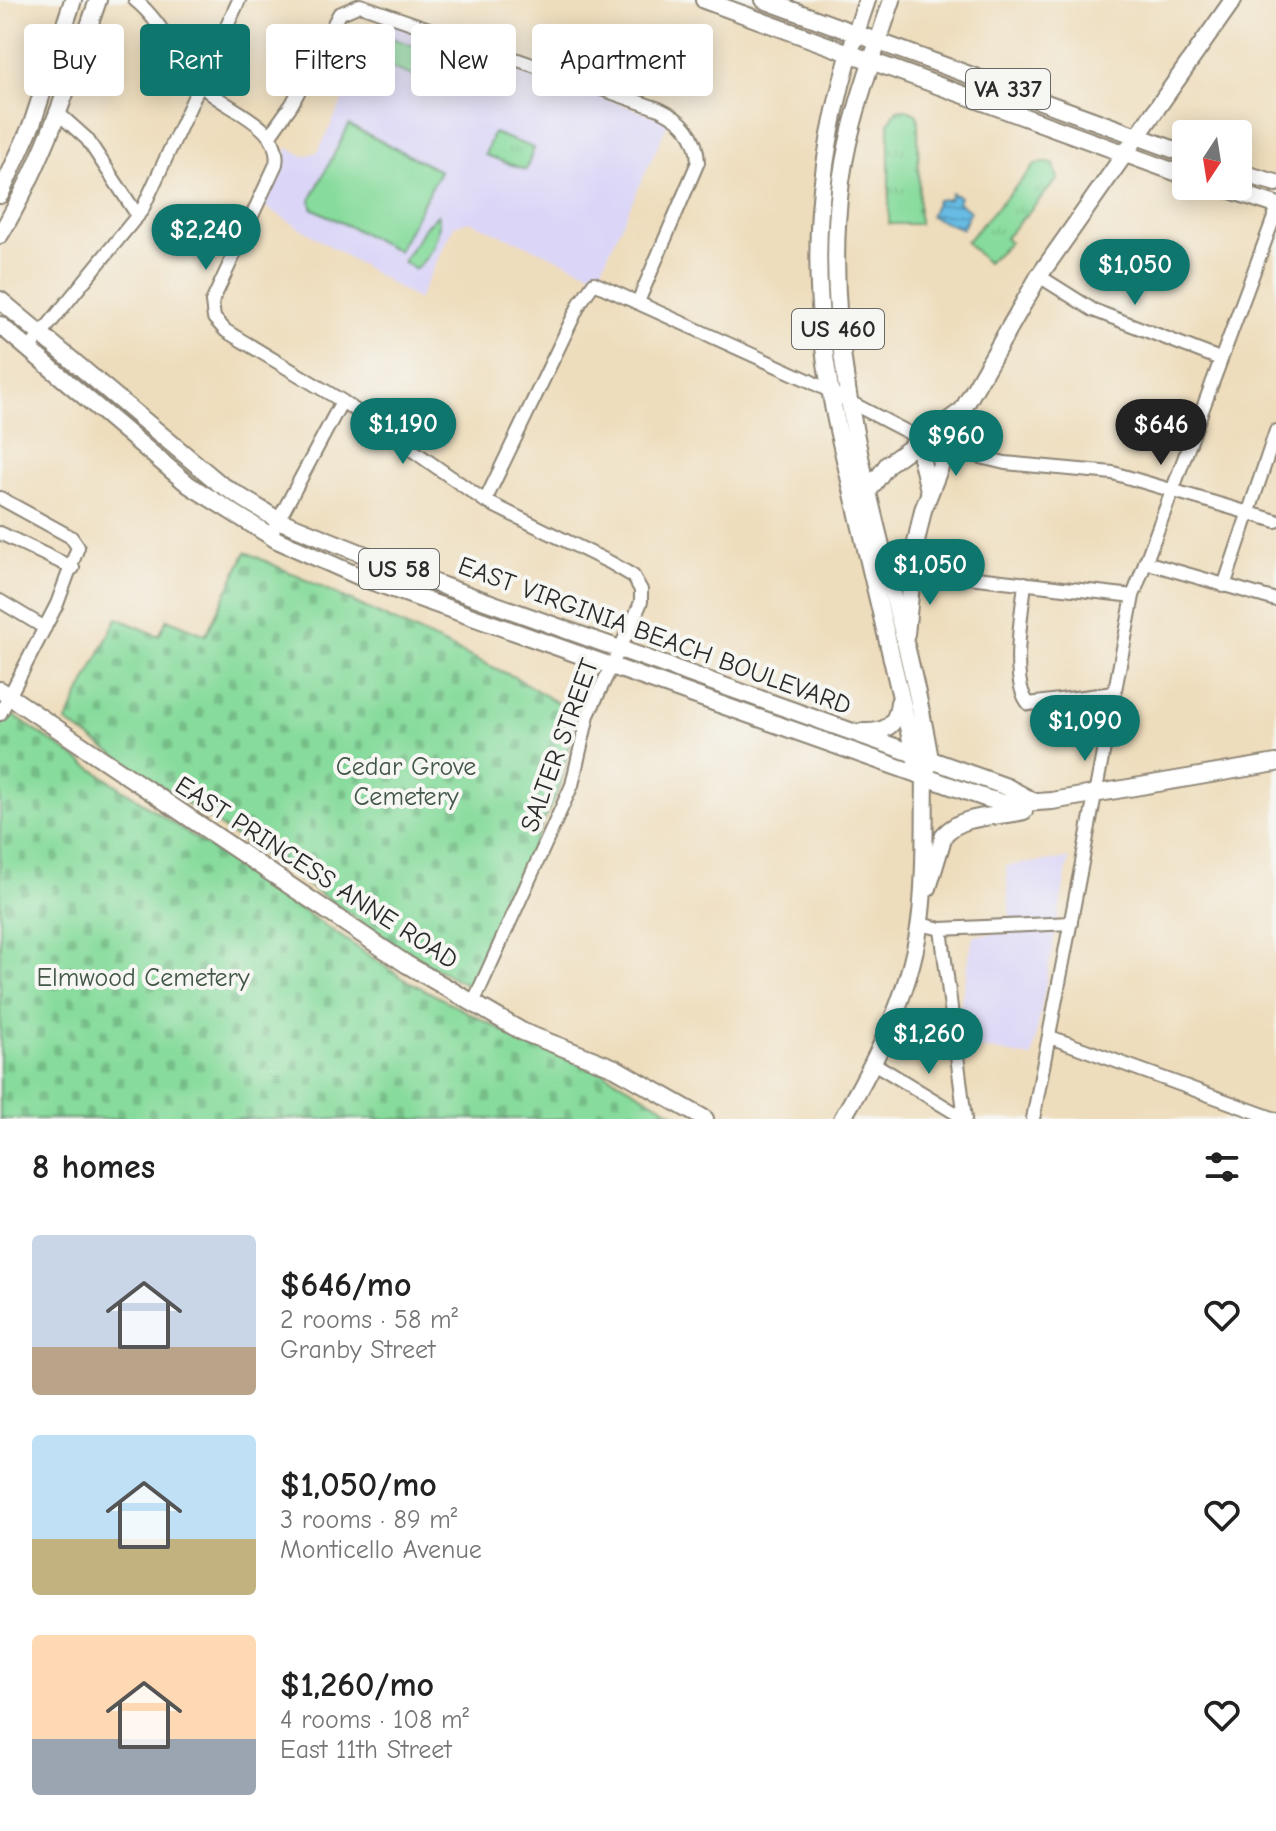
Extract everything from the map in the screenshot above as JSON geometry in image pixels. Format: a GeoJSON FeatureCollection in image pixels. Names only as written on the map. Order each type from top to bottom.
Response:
{"type":"FeatureCollection","features":[{"type":"Feature","properties":{"kind":"main road"},"geometry":{"type":"LineString","coordinates":[[0,195],[32,124],[73,0]]}},
{"type":"Feature","properties":{"kind":"main road"},"geometry":{"type":"LineString","coordinates":[[0,235],[24,195],[51,131],[98,0]]}},
{"type":"Feature","properties":{"kind":"main road"},"geometry":{"type":"LineString","coordinates":[[704,0],[848,51],[867,0]]}},
{"type":"Feature","properties":{"kind":"main road"},"geometry":{"type":"LineString","coordinates":[[764,0],[878,39],[892,0]]}},
{"type":"Feature","properties":{"kind":"main road"},"geometry":{"type":"LineString","coordinates":[[905,643],[915,547],[929,490],[962,411],[1039,276],[1233,0]]}},
{"type":"Feature","properties":{"kind":"main road","name":"VA 337"},"geometry":{"type":"LineString","coordinates":[[878,39],[1172,149]]}},
{"type":"Feature","properties":{"kind":"main road","name":"US 460"},"geometry":{"type":"LineString","coordinates":[[842,1119],[875,1064],[902,995],[921,916],[925,777],[930,759],[846,401],[837,310],[838,223],[849,137],[878,39]]}},
{"type":"Feature","properties":{"kind":"main road","name":"VA 337"},"geometry":{"type":"LineString","coordinates":[[848,51],[1172,171]]}},
{"type":"Feature","properties":{"kind":"main road","name":"US 460"},"geometry":{"type":"LineString","coordinates":[[848,51],[830,125],[820,189],[820,315],[830,391],[912,753],[925,777]]}},
{"type":"Feature","properties":{"kind":"main road"},"geometry":{"type":"LineString","coordinates":[[1252,176],[1276,183]]}},
{"type":"Feature","properties":{"kind":"main road"},"geometry":{"type":"LineString","coordinates":[[1252,197],[1276,205]]}},
{"type":"Feature","properties":{"kind":"main road","name":"EAST VIRGINIA BEACH BOULEVARD"},"geometry":{"type":"LineString","coordinates":[[0,300],[220,484],[278,520],[443,586],[1007,787],[1033,801]]}},
{"type":"Feature","properties":{"kind":"main road","name":"EAST VIRGINIA BEACH BOULEVARD"},"geometry":{"type":"LineString","coordinates":[[0,325],[189,485],[270,536],[365,579],[1007,804],[1097,794]]}},
{"type":"Feature","properties":{"kind":"main road"},"geometry":{"type":"LineString","coordinates":[[58,374],[70,360]]}},
{"type":"Feature","properties":{"kind":"main road"},"geometry":{"type":"LineString","coordinates":[[859,510],[867,491],[888,464],[962,411]]}},
{"type":"Feature","properties":{"kind":"main road"},"geometry":{"type":"LineString","coordinates":[[918,445],[929,490]]}},
{"type":"Feature","properties":{"kind":"main road"},"geometry":{"type":"LineString","coordinates":[[437,604],[443,586]]}},
{"type":"Feature","properties":{"kind":"main road","name":"EAST PRINCESS ANNE ROAD"},"geometry":{"type":"LineString","coordinates":[[5,693],[406,964],[523,1032],[615,1068],[705,1119]]}},
{"type":"Feature","properties":{"kind":"main road"},"geometry":{"type":"LineString","coordinates":[[856,732],[887,729],[896,720],[900,695]]}},
{"type":"Feature","properties":{"kind":"main road","name":"US 58"},"geometry":{"type":"LineString","coordinates":[[1097,794],[1276,763]]}},
{"type":"Feature","properties":{"kind":"main road"},"geometry":{"type":"LineString","coordinates":[[921,916],[944,835],[950,829],[966,820],[1013,814],[1052,801]]}},
{"type":"Feature","properties":{"kind":"street"},"geometry":{"type":"LineString","coordinates":[[135,0],[158,24]]}},
{"type":"Feature","properties":{"kind":"street"},"geometry":{"type":"LineString","coordinates":[[228,24],[239,0]]}},
{"type":"Feature","properties":{"kind":"street"},"geometry":{"type":"LineString","coordinates":[[270,135],[292,104],[339,14],[360,5],[659,109],[687,127],[696,144],[698,162],[638,302]]}},
{"type":"Feature","properties":{"kind":"street"},"geometry":{"type":"LineString","coordinates":[[29,349],[138,216],[154,189],[196,96]]}},
{"type":"Feature","properties":{"kind":"street"},"geometry":{"type":"LineString","coordinates":[[217,96],[270,135],[278,155],[212,302],[214,318],[226,331],[342,401],[485,501],[580,303],[594,283],[830,391],[911,434],[918,445]]}},
{"type":"Feature","properties":{"kind":"street"},"geometry":{"type":"LineString","coordinates":[[58,113],[87,139],[138,216]]}},
{"type":"Feature","properties":{"kind":"street"},"geometry":{"type":"LineString","coordinates":[[32,124],[51,131]]}},
{"type":"Feature","properties":{"kind":"street"},"geometry":{"type":"LineString","coordinates":[[1033,1119],[1133,596],[1276,212]]}},
{"type":"Feature","properties":{"kind":"street"},"geometry":{"type":"LineString","coordinates":[[1039,276],[1093,310],[1220,359]]}},
{"type":"Feature","properties":{"kind":"street"},"geometry":{"type":"LineString","coordinates":[[270,536],[342,401]]}},
{"type":"Feature","properties":{"kind":"street"},"geometry":{"type":"LineString","coordinates":[[1224,586],[1276,431]]}},
{"type":"Feature","properties":{"kind":"street"},"geometry":{"type":"LineString","coordinates":[[948,449],[1005,463],[1098,470],[1276,521]]}},
{"type":"Feature","properties":{"kind":"street"},"geometry":{"type":"LineString","coordinates":[[0,498],[71,537],[78,547],[73,568],[45,628],[5,693],[0,714]]}},
{"type":"Feature","properties":{"kind":"street","name":"SALTER STREET"},"geometry":{"type":"LineString","coordinates":[[474,1001],[572,785],[588,715],[641,602],[641,590],[633,576],[485,501]]}},
{"type":"Feature","properties":{"kind":"street"},"geometry":{"type":"LineString","coordinates":[[0,533],[73,568]]}},
{"type":"Feature","properties":{"kind":"street"},"geometry":{"type":"LineString","coordinates":[[882,552],[933,573],[1133,596]]}},
{"type":"Feature","properties":{"kind":"street"},"geometry":{"type":"LineString","coordinates":[[1145,562],[1276,600]]}},
{"type":"Feature","properties":{"kind":"street"},"geometry":{"type":"LineString","coordinates":[[1025,583],[1018,655],[1024,698],[1029,704],[1114,693]]}},
{"type":"Feature","properties":{"kind":"street"},"geometry":{"type":"LineString","coordinates":[[0,601],[45,628]]}},
{"type":"Feature","properties":{"kind":"street"},"geometry":{"type":"LineString","coordinates":[[921,916],[941,929],[1071,923]]}},
{"type":"Feature","properties":{"kind":"street"},"geometry":{"type":"LineString","coordinates":[[941,929],[965,1119]]}},
{"type":"Feature","properties":{"kind":"street"},"geometry":{"type":"LineString","coordinates":[[1050,1037],[1275,1119]]}},
{"type":"Feature","properties":{"kind":"street"},"geometry":{"type":"LineString","coordinates":[[875,1064],[965,1119]]}},
{"type":"Feature","properties":{"kind":"shaded area"},"geometry":{"type":"Polygon","coordinates":[[[382,19],[411,29],[411,96],[516,96],[516,67],[532,72],[532,96],[599,96],[669,121],[602,268],[615,283],[469,221],[454,226],[418,300],[264,206],[285,159],[287,147],[304,156],[318,152],[345,96],[395,96],[395,24],[380,24],[382,19]]]}},
{"type":"Feature","properties":{"kind":"shaded area"},"geometry":{"type":"Polygon","coordinates":[[[1069,858],[1032,1058],[963,1045],[960,1007],[973,936],[1011,931],[1006,866],[1069,858]]]}},
{"type":"Feature","properties":{"kind":"green space"},"geometry":{"type":"Polygon","coordinates":[[[395,39],[411,45],[411,75],[395,70],[395,39]]]}},
{"type":"Feature","properties":{"kind":"green space"},"geometry":{"type":"Polygon","coordinates":[[[906,109],[917,115],[918,122],[919,224],[889,224],[889,123],[897,110],[906,109]]]}},
{"type":"Feature","properties":{"kind":"green space"},"geometry":{"type":"Polygon","coordinates":[[[349,125],[440,171],[398,251],[312,208],[311,199],[349,125]]]}},
{"type":"Feature","properties":{"kind":"green space"},"geometry":{"type":"Polygon","coordinates":[[[493,133],[534,148],[526,170],[485,155],[493,133]]]}},
{"type":"Feature","properties":{"kind":"green space"},"geometry":{"type":"Polygon","coordinates":[[[1045,162],[1054,165],[1058,179],[1005,238],[1010,242],[987,263],[966,242],[1036,164],[1045,162]]]}},
{"type":"Feature","properties":{"kind":"green space"},"geometry":{"type":"Polygon","coordinates":[[[438,215],[434,245],[415,269],[403,262],[425,227],[438,215]]]}},
{"type":"Feature","properties":{"kind":"green space","name":"Cedar Grove Cemetery"},"geometry":{"type":"Polygon","coordinates":[[[246,552],[516,678],[576,714],[560,786],[468,985],[415,958],[66,722],[117,618],[159,636],[167,619],[206,635],[246,552]]]}},
{"type":"Feature","properties":{"kind":"green space","name":"Elmwood Cemetery"},"geometry":{"type":"Polygon","coordinates":[[[8,712],[404,979],[522,1041],[603,1072],[684,1119],[0,1119],[0,728],[8,712]]]}},
{"type":"Feature","properties":{"kind":"water"},"geometry":{"type":"Polygon","coordinates":[[[951,193],[960,197],[958,202],[970,211],[962,229],[930,216],[937,200],[949,199],[951,193]]]}}]}
